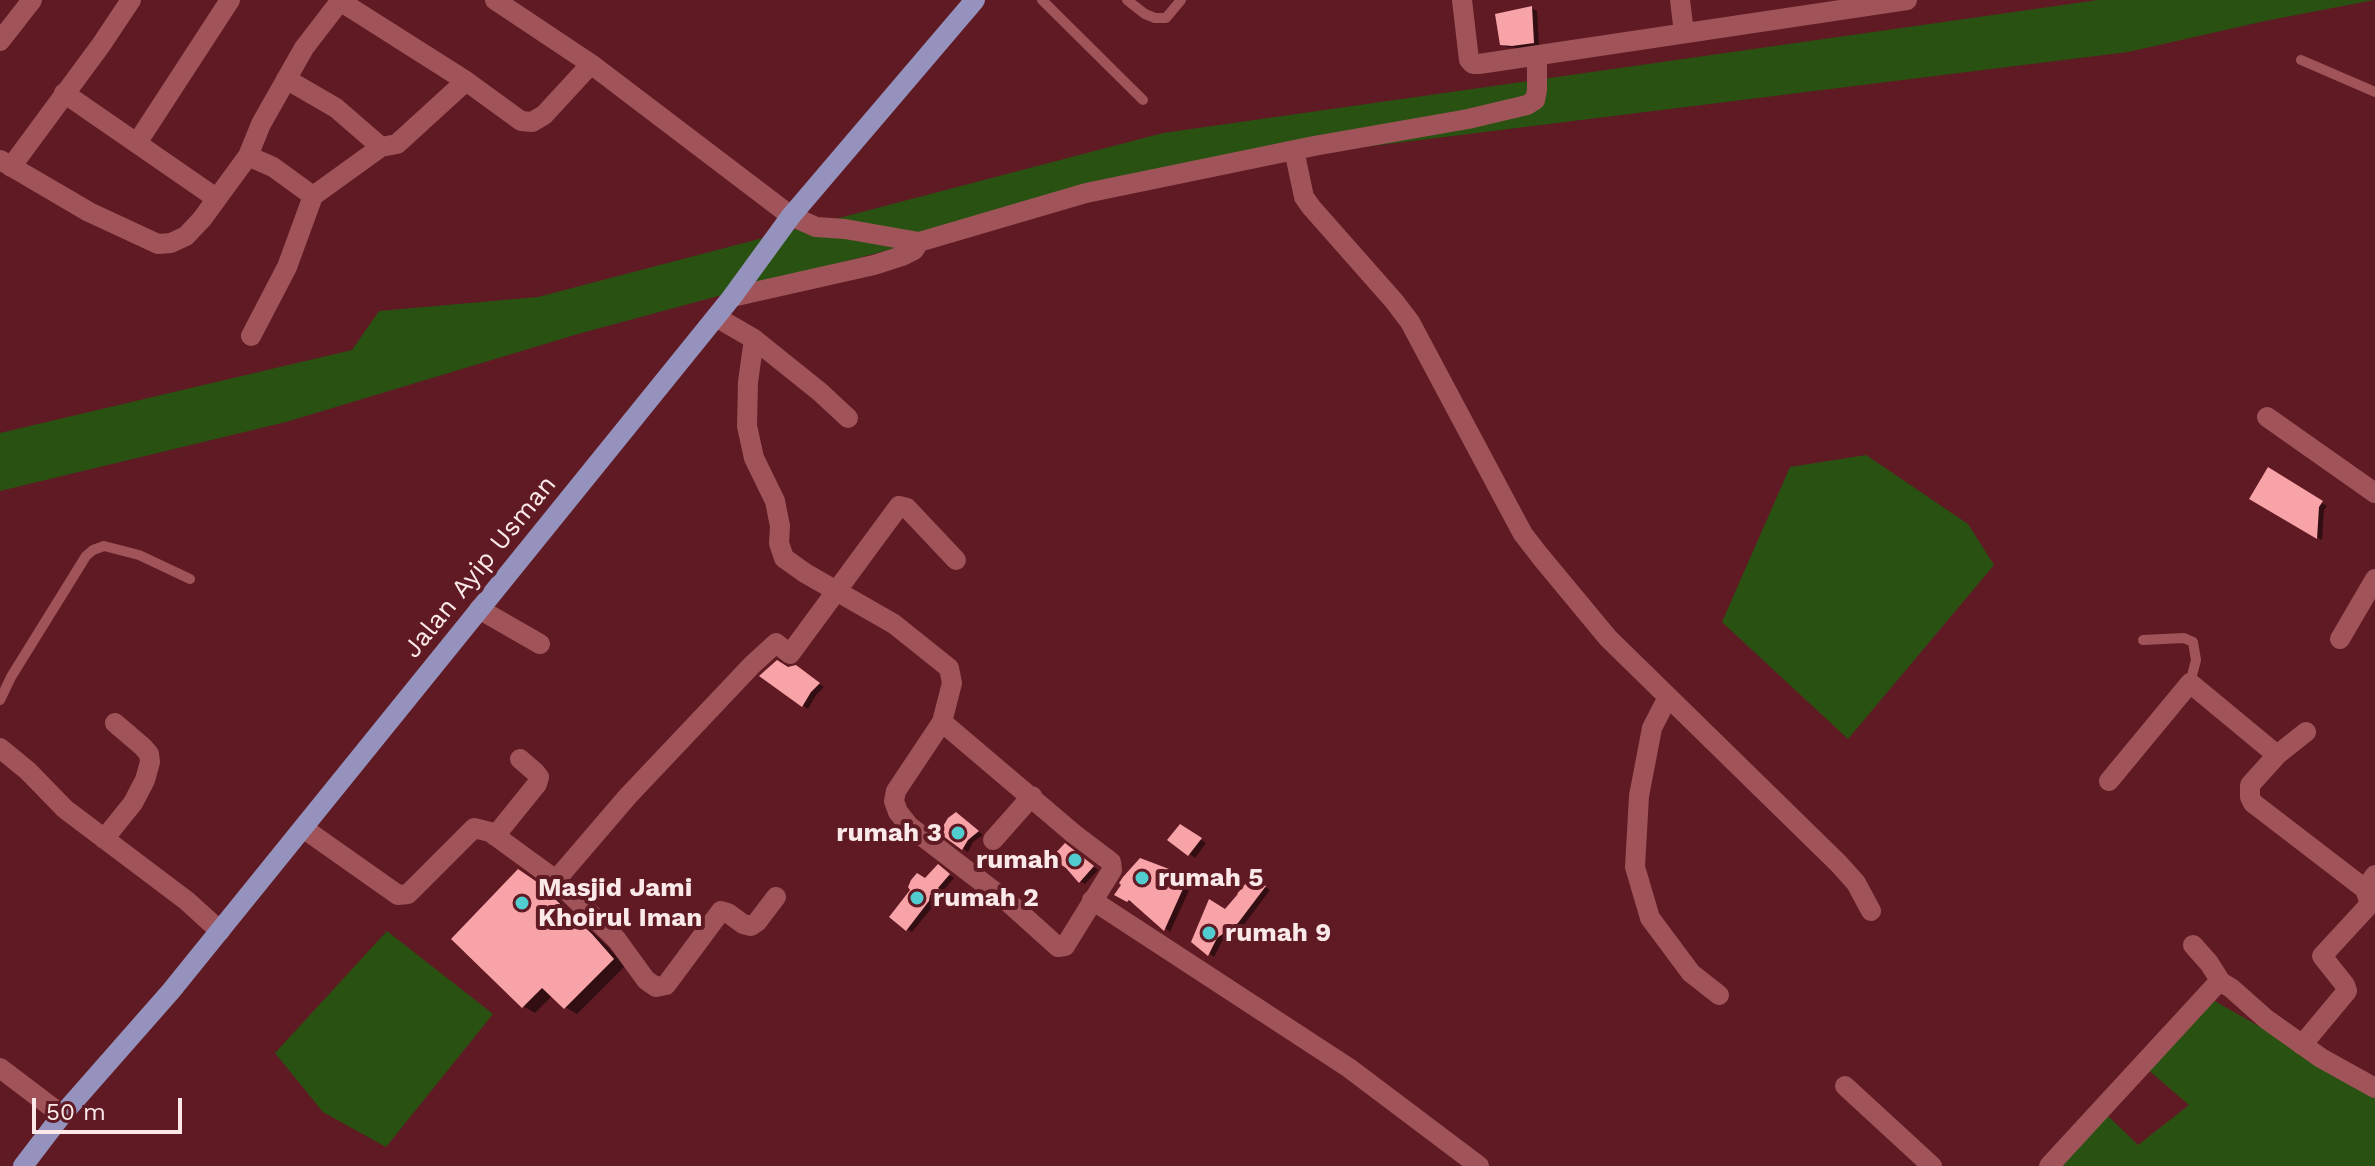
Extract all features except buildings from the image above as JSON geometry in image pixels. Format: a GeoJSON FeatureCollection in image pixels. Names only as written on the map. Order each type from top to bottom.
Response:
{"type":"FeatureCollection","features":[{"type":"Feature","properties":{"kind":"main road","name":"Jalan Ayip Usman"},"geometry":{"type":"LineString","coordinates":[[23,1166],[62,1115],[220,931],[732,297],[791,216],[975,0]]}},
{"type":"Feature","properties":{"kind":"street"},"geometry":{"type":"LineString","coordinates":[[0,41],[32,0]]}},
{"type":"Feature","properties":{"kind":"street"},"geometry":{"type":"LineString","coordinates":[[131,0],[101,45],[5,164],[89,212],[165,245],[186,236],[202,219],[248,156],[261,124],[304,48],[340,0],[466,81],[521,121],[532,122],[544,115],[591,64]]}},
{"type":"Feature","properties":{"kind":"street"},"geometry":{"type":"LineString","coordinates":[[137,143],[230,0]]}},
{"type":"Feature","properties":{"kind":"street"},"geometry":{"type":"LineString","coordinates":[[1462,0],[1469,60],[1473,64],[1537,57],[1907,0]]}},
{"type":"Feature","properties":{"kind":"street"},"geometry":{"type":"LineString","coordinates":[[1680,0],[1684,33]]}},
{"type":"Feature","properties":{"kind":"street"},"geometry":{"type":"LineString","coordinates":[[502,2],[591,64],[791,216],[816,227],[919,242],[1086,193],[1527,105],[1535,100],[1537,57]]}},
{"type":"Feature","properties":{"kind":"street"},"geometry":{"type":"LineString","coordinates":[[286,79],[336,108],[381,147]]}},
{"type":"Feature","properties":{"kind":"street"},"geometry":{"type":"LineString","coordinates":[[251,336],[287,267],[313,196],[381,147],[397,144],[466,81]]}},
{"type":"Feature","properties":{"kind":"street"},"geometry":{"type":"LineString","coordinates":[[64,93],[216,198]]}},
{"type":"Feature","properties":{"kind":"street"},"geometry":{"type":"LineString","coordinates":[[1294,150],[1304,197],[1410,322],[1523,534],[1608,638],[1839,864],[1856,883],[1871,911]]}},
{"type":"Feature","properties":{"kind":"street"},"geometry":{"type":"LineString","coordinates":[[248,156],[273,167],[313,196]]}},
{"type":"Feature","properties":{"kind":"street"},"geometry":{"type":"LineString","coordinates":[[732,297],[874,265],[914,250],[919,242]]}},
{"type":"Feature","properties":{"kind":"street"},"geometry":{"type":"LineString","coordinates":[[716,317],[754,339],[848,418]]}},
{"type":"Feature","properties":{"kind":"street"},"geometry":{"type":"LineString","coordinates":[[754,339],[748,382],[747,426],[754,458],[775,501],[780,526],[779,543],[784,558],[894,624],[949,668],[952,683],[942,722],[896,791],[894,801],[898,812],[909,826],[1008,902],[1058,947],[1065,946],[1112,870],[1111,862],[942,722]]}},
{"type":"Feature","properties":{"kind":"street"},"geometry":{"type":"LineString","coordinates":[[2267,417],[2375,493]]}},
{"type":"Feature","properties":{"kind":"street"},"geometry":{"type":"LineString","coordinates":[[556,880],[628,796],[776,643],[790,654],[899,506],[907,508],[956,560]]}},
{"type":"Feature","properties":{"kind":"street"},"geometry":{"type":"LineString","coordinates":[[2340,639],[2375,579]]}},
{"type":"Feature","properties":{"kind":"street"},"geometry":{"type":"LineString","coordinates":[[479,609],[540,644]]}},
{"type":"Feature","properties":{"kind":"street"},"geometry":{"type":"LineString","coordinates":[[2109,781],[2190,683],[2277,755]]}},
{"type":"Feature","properties":{"kind":"street"},"geometry":{"type":"LineString","coordinates":[[1668,697],[1652,728],[1641,783],[1635,867],[1650,918],[1691,973],[1719,995]]}},
{"type":"Feature","properties":{"kind":"street"},"geometry":{"type":"LineString","coordinates":[[104,839],[133,803],[150,762],[149,754],[143,747],[115,723]]}},
{"type":"Feature","properties":{"kind":"street"},"geometry":{"type":"LineString","coordinates":[[2302,1045],[2347,991],[2322,956],[2370,904],[2370,882],[2253,803],[2250,785],[2277,755],[2306,732]]}},
{"type":"Feature","properties":{"kind":"street"},"geometry":{"type":"LineString","coordinates":[[0,748],[65,809],[187,901],[220,931]]}},
{"type":"Feature","properties":{"kind":"street"},"geometry":{"type":"LineString","coordinates":[[495,836],[537,784],[539,777],[520,759]]}},
{"type":"Feature","properties":{"kind":"street"},"geometry":{"type":"LineString","coordinates":[[993,840],[1032,796]]}},
{"type":"Feature","properties":{"kind":"street"},"geometry":{"type":"LineString","coordinates":[[303,828],[398,895],[408,894],[474,828],[484,830],[556,880],[617,940],[646,980],[656,987],[666,985],[721,911],[751,926],[776,897]]}},
{"type":"Feature","properties":{"kind":"street"},"geometry":{"type":"LineString","coordinates":[[1092,900],[1349,1068],[1479,1166]]}},
{"type":"Feature","properties":{"kind":"street"},"geometry":{"type":"LineString","coordinates":[[2193,945],[2221,982],[2266,1019],[2321,1058],[2375,1088]]}},
{"type":"Feature","properties":{"kind":"street"},"geometry":{"type":"LineString","coordinates":[[2049,1166],[2221,982]]}},
{"type":"Feature","properties":{"kind":"street"},"geometry":{"type":"LineString","coordinates":[[0,1068],[62,1115]]}},
{"type":"Feature","properties":{"kind":"street"},"geometry":{"type":"LineString","coordinates":[[1845,1086],[1932,1166]]}},
{"type":"Feature","properties":{"kind":"lane"},"geometry":{"type":"LineString","coordinates":[[1042,0],[1143,100]]}},
{"type":"Feature","properties":{"kind":"lane"},"geometry":{"type":"LineString","coordinates":[[1127,0],[1155,18],[1166,18],[1181,0]]}},
{"type":"Feature","properties":{"kind":"lane"},"geometry":{"type":"LineString","coordinates":[[2301,60],[2375,92]]}},
{"type":"Feature","properties":{"kind":"lane"},"geometry":{"type":"LineString","coordinates":[[0,700],[86,556],[93,550],[104,546],[139,555],[190,579]]}},
{"type":"Feature","properties":{"kind":"lane"},"geometry":{"type":"LineString","coordinates":[[2143,640],[2184,638],[2193,642],[2196,660],[2190,683]]}},
{"type":"Feature","properties":{"kind":"green space"},"geometry":{"type":"Polygon","coordinates":[[[2098,0],[2374,0],[2128,52],[1187,169],[578,334],[286,422],[0,491],[0,433],[352,350],[379,311],[538,297],[1163,133],[2098,0]]]}},
{"type":"Feature","properties":{"kind":"green space"},"geometry":{"type":"Polygon","coordinates":[[[1866,455],[1968,524],[1994,565],[1848,739],[1722,622],[1790,467],[1866,455]]]}},
{"type":"Feature","properties":{"kind":"green space"},"geometry":{"type":"Polygon","coordinates":[[[387,931],[493,1014],[386,1147],[323,1112],[275,1053],[387,931]]]}},
{"type":"Feature","properties":{"kind":"green space"},"geometry":{"type":"Polygon","coordinates":[[[2211,999],[2375,1092],[2375,1166],[2041,1166],[2105,1113],[2138,1145],[2189,1105],[2145,1067],[2211,999]]]}},
{"type":"Feature","properties":{"kind":"place","name":"rumah 3"},"geometry":{"type":"Point","coordinates":[958,833]}},
{"type":"Feature","properties":{"kind":"place","name":"rumah"},"geometry":{"type":"Point","coordinates":[1075,860]}},
{"type":"Feature","properties":{"kind":"place","name":"rumah 5"},"geometry":{"type":"Point","coordinates":[1142,878]}},
{"type":"Feature","properties":{"kind":"place","name":"rumah 2"},"geometry":{"type":"Point","coordinates":[917,898]}},
{"type":"Feature","properties":{"kind":"place","name":"Masjid Jami Khoirul Iman"},"geometry":{"type":"Point","coordinates":[522,903]}},
{"type":"Feature","properties":{"kind":"place","name":"rumah 9"},"geometry":{"type":"Point","coordinates":[1209,933]}}]}
